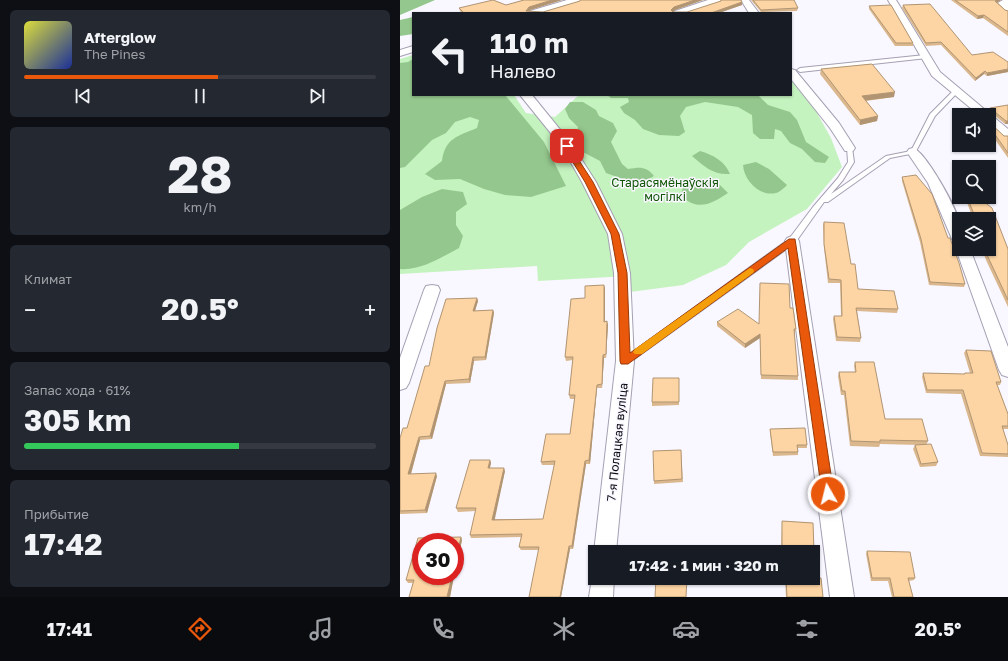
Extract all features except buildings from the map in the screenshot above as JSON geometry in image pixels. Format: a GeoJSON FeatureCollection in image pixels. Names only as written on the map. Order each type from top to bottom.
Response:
{"type":"FeatureCollection","features":[{"type":"Feature","properties":{"kind":"street"},"geometry":{"type":"LineString","coordinates":[[537,12],[577,0]]}},
{"type":"Feature","properties":{"kind":"street"},"geometry":{"type":"LineString","coordinates":[[681,12],[717,0]]}},
{"type":"Feature","properties":{"kind":"street"},"geometry":{"type":"LineString","coordinates":[[745,0],[753,12]]}},
{"type":"Feature","properties":{"kind":"street"},"geometry":{"type":"LineString","coordinates":[[892,0],[936,74],[977,108]]}},
{"type":"Feature","properties":{"kind":"street"},"geometry":{"type":"LineString","coordinates":[[1008,1],[1001,4],[1008,10]]}},
{"type":"Feature","properties":{"kind":"street"},"geometry":{"type":"LineString","coordinates":[[400,53],[412,49]]}},
{"type":"Feature","properties":{"kind":"street"},"geometry":{"type":"LineString","coordinates":[[795,71],[849,148]]}},
{"type":"Feature","properties":{"kind":"street","name":"7-я Полацкая вуліца"},"geometry":{"type":"LineString","coordinates":[[527,96],[567,146],[589,182],[615,234],[622,273],[625,361],[606,545]]}},
{"type":"Feature","properties":{"kind":"street"},"geometry":{"type":"LineString","coordinates":[[996,124],[1008,135]]}},
{"type":"Feature","properties":{"kind":"street"},"geometry":{"type":"LineString","coordinates":[[913,152],[926,168],[945,201],[952,220]]}},
{"type":"Feature","properties":{"kind":"street"},"geometry":{"type":"LineString","coordinates":[[792,241],[842,597]]}},
{"type":"Feature","properties":{"kind":"street"},"geometry":{"type":"LineString","coordinates":[[966,256],[1008,370]]}},
{"type":"Feature","properties":{"kind":"street"},"geometry":{"type":"LineString","coordinates":[[400,383],[432,290]]}},
{"type":"Feature","properties":{"kind":"street"},"geometry":{"type":"LineString","coordinates":[[601,597],[602,585]]}},
{"type":"Feature","properties":{"kind":"lane"},"geometry":{"type":"LineString","coordinates":[[795,71],[925,57]]}},
{"type":"Feature","properties":{"kind":"lane"},"geometry":{"type":"LineString","coordinates":[[816,208],[888,157],[913,152],[932,115],[956,91]]}},
{"type":"Feature","properties":{"kind":"lane"},"geometry":{"type":"LineString","coordinates":[[625,361],[792,241],[816,208],[841,179],[851,162],[849,148]]}},
{"type":"Feature","properties":{"kind":"green space"},"geometry":{"type":"Polygon","coordinates":[[[400,0],[435,0],[400,15],[400,0]]]}},
{"type":"Feature","properties":{"kind":"green space"},"geometry":{"type":"Polygon","coordinates":[[[412,17],[412,34],[400,36],[400,20],[412,17]]]}},
{"type":"Feature","properties":{"kind":"green space","name":"Старасямёнаўскія могілкі"},"geometry":{"type":"Polygon","coordinates":[[[412,55],[412,96],[515,96],[526,113],[555,117],[578,96],[792,96],[792,75],[808,97],[831,138],[842,167],[807,209],[749,242],[726,265],[683,285],[630,292],[628,276],[538,281],[537,266],[400,274],[400,59],[412,55]]]}},
{"type":"Feature","properties":{"kind":"green space"},"geometry":{"type":"Polygon","coordinates":[[[412,60],[412,96],[506,96],[544,142],[566,186],[531,197],[505,195],[484,189],[460,179],[435,180],[425,174],[442,161],[446,147],[449,143],[458,136],[477,128],[479,120],[470,117],[455,122],[446,133],[432,140],[405,167],[400,168],[400,63],[408,62],[412,60]]]}},
{"type":"Feature","properties":{"kind":"green space"},"geometry":{"type":"Polygon","coordinates":[[[608,96],[759,96],[768,105],[790,112],[797,120],[806,142],[829,157],[825,163],[815,162],[802,149],[790,143],[781,131],[775,129],[774,139],[760,139],[753,133],[752,115],[738,107],[705,102],[686,107],[680,116],[685,132],[679,136],[659,135],[643,129],[635,120],[624,113],[620,107],[629,102],[628,98],[611,98],[608,96]]]}},
{"type":"Feature","properties":{"kind":"green space"},"geometry":{"type":"Polygon","coordinates":[[[570,102],[583,102],[596,110],[599,116],[613,123],[617,131],[611,142],[622,164],[628,169],[639,168],[648,170],[654,176],[642,181],[630,181],[619,178],[606,173],[600,161],[581,151],[577,134],[578,127],[569,118],[565,109],[570,102]]]}},
{"type":"Feature","properties":{"kind":"green space"},"geometry":{"type":"Polygon","coordinates":[[[700,151],[709,154],[722,162],[730,174],[714,172],[705,167],[692,156],[700,151]]]}},
{"type":"Feature","properties":{"kind":"green space"},"geometry":{"type":"Polygon","coordinates":[[[756,162],[769,169],[787,185],[776,193],[764,193],[759,190],[746,177],[743,165],[756,162]]]}},
{"type":"Feature","properties":{"kind":"green space"},"geometry":{"type":"Polygon","coordinates":[[[697,181],[717,182],[728,193],[710,203],[698,205],[692,203],[681,195],[683,187],[697,181]]]}},
{"type":"Feature","properties":{"kind":"green space"},"geometry":{"type":"Polygon","coordinates":[[[442,189],[463,192],[467,204],[456,212],[456,225],[463,236],[459,248],[423,266],[400,269],[400,210],[422,197],[442,189]]]}},
{"type":"Feature","properties":{"kind":"slow traffic"},"geometry":{"type":"LineString","coordinates":[[638,352],[750,271]]}},
{"type":"Feature","properties":{"kind":"route"},"geometry":{"type":"LineString","coordinates":[[567,146],[589,182],[615,234],[622,273],[625,361],[792,241],[828,494]]}}]}
